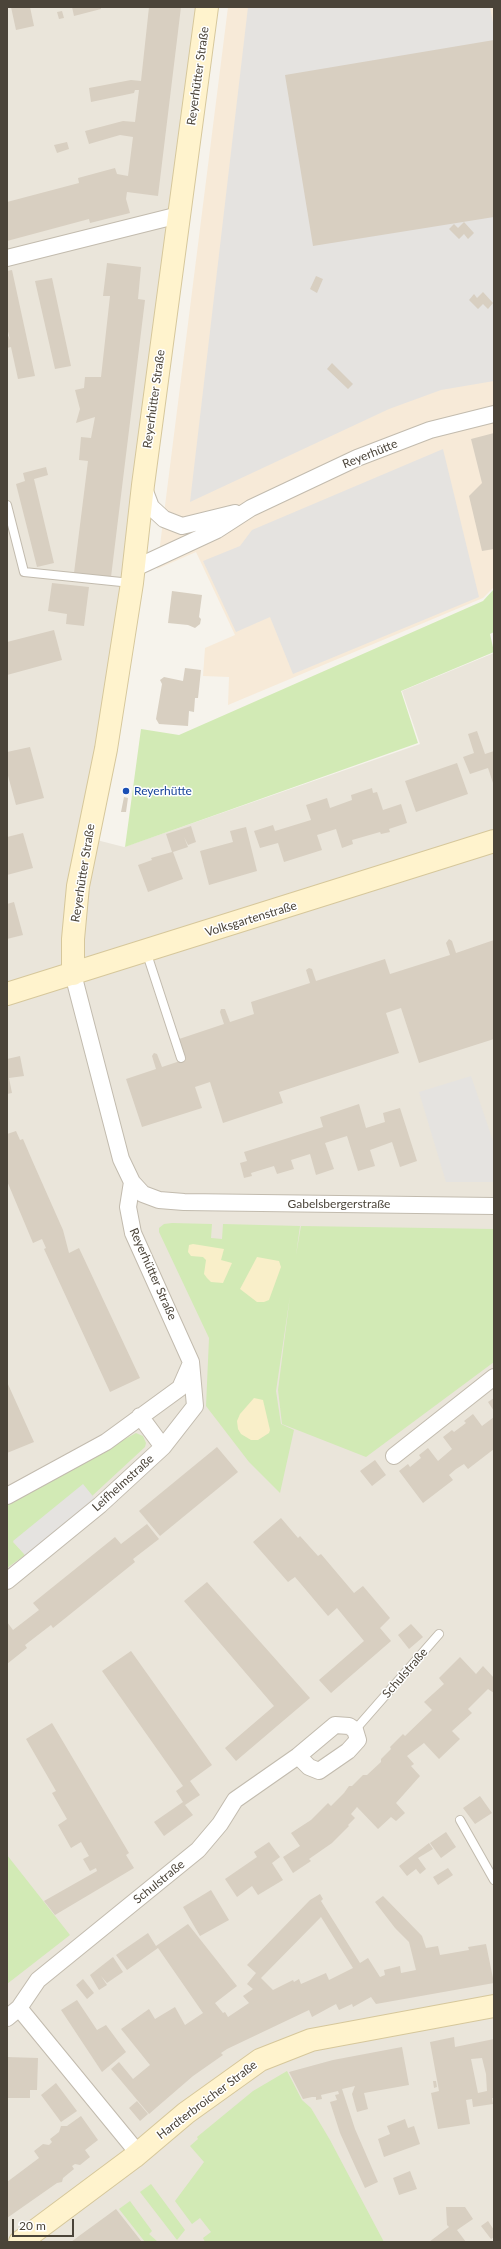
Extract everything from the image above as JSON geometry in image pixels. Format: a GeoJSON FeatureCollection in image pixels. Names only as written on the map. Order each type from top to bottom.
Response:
{"type":"FeatureCollection","features":[{"type":"Feature","properties":{"kind":"street","name":"Reyerhütter Straße"},"geometry":{"type":"LineString","coordinates":[[184,1202],[159,1200],[143,1194],[132,1182],[121,1159],[73,974],[73,939],[78,886],[106,749],[132,576],[207,7]]}},
{"type":"Feature","properties":{"kind":"street"},"geometry":{"type":"LineString","coordinates":[[7,258],[179,215]]}},
{"type":"Feature","properties":{"kind":"street","name":"Reyerhütte"},"geometry":{"type":"LineString","coordinates":[[132,576],[217,530],[251,508],[357,458],[430,430],[494,414]]}},
{"type":"Feature","properties":{"kind":"street","name":"Reyerhütte"},"geometry":{"type":"LineString","coordinates":[[143,485],[151,507],[164,519],[182,526],[251,508]]}},
{"type":"Feature","properties":{"kind":"street","name":"Volksgartenstraße"},"geometry":{"type":"LineString","coordinates":[[7,994],[146,952],[494,841]]}},
{"type":"Feature","properties":{"kind":"street","name":"Reyerhütter Straße"},"geometry":{"type":"LineString","coordinates":[[132,1182],[128,1207],[133,1233],[183,1341]]}},
{"type":"Feature","properties":{"kind":"street","name":"Gabelsbergerstraße"},"geometry":{"type":"LineString","coordinates":[[184,1202],[494,1206]]}},
{"type":"Feature","properties":{"kind":"street","name":"Leifhelmstraße"},"geometry":{"type":"LineString","coordinates":[[7,1581],[100,1505],[163,1447],[195,1406],[191,1362],[183,1341]]}},
{"type":"Feature","properties":{"kind":"street"},"geometry":{"type":"LineString","coordinates":[[7,1496],[106,1442],[180,1388],[191,1362]]}},
{"type":"Feature","properties":{"kind":"street"},"geometry":{"type":"LineString","coordinates":[[394,1456],[494,1377]]}},
{"type":"Feature","properties":{"kind":"street"},"geometry":{"type":"LineString","coordinates":[[140,1416],[163,1447]]}},
{"type":"Feature","properties":{"kind":"street","name":"Schulstraße"},"geometry":{"type":"LineString","coordinates":[[138,2153],[13,2013],[38,1980],[198,1850],[220,1824],[235,1800],[298,1756],[335,1725],[349,1726],[355,1730],[358,1740],[348,1751],[319,1771],[308,1767],[298,1756]]}},
{"type":"Feature","properties":{"kind":"street","name":"Hardterbroicher Straße"},"geometry":{"type":"LineString","coordinates":[[20,2242],[138,2153],[186,2113],[260,2060],[311,2040],[494,2006]]}},
{"type":"Feature","properties":{"kind":"lane"},"geometry":{"type":"LineString","coordinates":[[7,505],[24,572],[132,576]]}},
{"type":"Feature","properties":{"kind":"lane"},"geometry":{"type":"LineString","coordinates":[[146,952],[181,1058]]}},
{"type":"Feature","properties":{"kind":"lane","name":"Schulstraße"},"geometry":{"type":"LineString","coordinates":[[355,1730],[439,1634]]}},
{"type":"Feature","properties":{"kind":"lane"},"geometry":{"type":"LineString","coordinates":[[460,1820],[494,1880]]}},
{"type":"Feature","properties":{"kind":"shaded area"},"geometry":{"type":"Polygon","coordinates":[[[7,7],[216,7],[85,837],[124,847],[420,744],[402,691],[494,653],[494,2242],[7,2242],[7,7]]]}},
{"type":"Feature","properties":{"kind":"shaded area"},"geometry":{"type":"Polygon","coordinates":[[[228,7],[494,7],[494,587],[483,598],[228,705],[229,677],[203,676],[205,648],[235,635],[196,552],[157,569],[228,7]]]}},
{"type":"Feature","properties":{"kind":"shaded area"},"geometry":{"type":"Polygon","coordinates":[[[248,7],[490,7],[494,28],[494,381],[441,390],[389,409],[190,502],[248,7]]]}},
{"type":"Feature","properties":{"kind":"shaded area"},"geometry":{"type":"Polygon","coordinates":[[[443,449],[479,597],[293,674],[270,617],[236,632],[203,561],[240,546],[252,530],[443,449]]]}},
{"type":"Feature","properties":{"kind":"shaded area"},"geometry":{"type":"Polygon","coordinates":[[[471,1076],[494,1144],[494,1182],[446,1182],[419,1092],[471,1076]]]}},
{"type":"Feature","properties":{"kind":"shaded area"},"geometry":{"type":"Polygon","coordinates":[[[83,1484],[100,1505],[31,1562],[13,1541],[83,1484]]]}},
{"type":"Feature","properties":{"kind":"green space"},"geometry":{"type":"Polygon","coordinates":[[[494,589],[494,632],[490,634],[494,652],[401,691],[418,743],[125,847],[141,729],[179,735],[483,601],[494,589]]]}},
{"type":"Feature","properties":{"kind":"green space"},"geometry":{"type":"Polygon","coordinates":[[[164,1224],[212,1224],[211,1238],[222,1239],[223,1224],[300,1226],[296,1255],[301,1226],[494,1229],[494,1362],[366,1457],[282,1424],[278,1390],[290,1296],[276,1391],[281,1424],[294,1430],[280,1493],[249,1462],[206,1406],[209,1338],[159,1232],[159,1228],[164,1224]]]}},
{"type":"Feature","properties":{"kind":"green space"},"geometry":{"type":"Polygon","coordinates":[[[136,1433],[143,1436],[146,1443],[145,1447],[92,1496],[83,1485],[13,1542],[25,1555],[7,1568],[7,1504],[136,1433]]]}},
{"type":"Feature","properties":{"kind":"green space"},"geometry":{"type":"Polygon","coordinates":[[[7,1855],[70,1935],[7,1984],[7,1855]]]}},
{"type":"Feature","properties":{"kind":"green space"},"geometry":{"type":"Polygon","coordinates":[[[287,2071],[302,2100],[311,2108],[330,2140],[384,2242],[205,2242],[203,2238],[211,2232],[200,2218],[192,2224],[175,2201],[204,2162],[190,2146],[198,2139],[197,2137],[253,2091],[287,2071]]]}},
{"type":"Feature","properties":{"kind":"green space"},"geometry":{"type":"Polygon","coordinates":[[[151,2184],[185,2230],[177,2240],[140,2192],[151,2184]]]}},
{"type":"Feature","properties":{"kind":"green space"},"geometry":{"type":"Polygon","coordinates":[[[130,2201],[152,2231],[149,2234],[158,2242],[145,2242],[119,2209],[130,2201]]]}},
{"type":"Feature","properties":{"kind":"sand"},"geometry":{"type":"Polygon","coordinates":[[[193,1244],[224,1249],[221,1260],[232,1263],[223,1283],[211,1282],[207,1278],[204,1274],[206,1260],[203,1257],[191,1256],[188,1252],[189,1245],[193,1244]]]}},
{"type":"Feature","properties":{"kind":"sand"},"geometry":{"type":"Polygon","coordinates":[[[257,1257],[279,1261],[281,1267],[269,1300],[264,1302],[257,1302],[240,1289],[257,1257]]]}},
{"type":"Feature","properties":{"kind":"sand"},"geometry":{"type":"Polygon","coordinates":[[[254,1398],[263,1400],[270,1430],[269,1433],[258,1440],[251,1440],[241,1434],[238,1429],[237,1421],[240,1414],[254,1398]]]}},
{"type":"Feature","properties":{"kind":"building"},"geometry":{"type":"Polygon","coordinates":[[[11,7],[30,7],[34,26],[16,30],[11,7]]]}},
{"type":"Feature","properties":{"kind":"building"},"geometry":{"type":"Polygon","coordinates":[[[72,7],[101,7],[101,9],[74,16],[72,7]]]}},
{"type":"Feature","properties":{"kind":"building"},"geometry":{"type":"Polygon","coordinates":[[[149,7],[181,7],[158,196],[127,192],[126,199],[130,213],[90,223],[89,219],[7,241],[7,202],[79,183],[78,178],[115,168],[117,174],[128,176],[133,137],[120,135],[89,144],[85,131],[123,121],[135,122],[139,90],[135,90],[134,93],[91,102],[89,88],[131,80],[141,81],[149,7]]]}},
{"type":"Feature","properties":{"kind":"building"},"geometry":{"type":"Polygon","coordinates":[[[62,11],[64,18],[59,19],[57,12],[62,11]]]}},
{"type":"Feature","properties":{"kind":"building"},"geometry":{"type":"Polygon","coordinates":[[[494,40],[494,217],[313,246],[285,75],[494,40]]]}},
{"type":"Feature","properties":{"kind":"building"},"geometry":{"type":"Polygon","coordinates":[[[67,142],[69,149],[57,153],[54,145],[67,142]]]}},
{"type":"Feature","properties":{"kind":"building"},"geometry":{"type":"Polygon","coordinates":[[[464,222],[474,233],[468,239],[464,234],[459,239],[449,229],[454,224],[458,228],[464,222]]]}},
{"type":"Feature","properties":{"kind":"building"},"geometry":{"type":"Polygon","coordinates":[[[107,263],[141,267],[138,299],[145,300],[111,577],[74,573],[88,461],[79,460],[81,437],[91,438],[95,417],[76,423],[80,409],[75,390],[84,388],[85,377],[101,377],[110,296],[103,296],[107,263]]]}},
{"type":"Feature","properties":{"kind":"building"},"geometry":{"type":"Polygon","coordinates":[[[12,270],[35,376],[18,379],[11,347],[7,348],[7,333],[10,340],[7,327],[7,271],[12,270]]]}},
{"type":"Feature","properties":{"kind":"building"},"geometry":{"type":"Polygon","coordinates":[[[316,276],[323,279],[317,293],[310,289],[316,276]]]}},
{"type":"Feature","properties":{"kind":"building"},"geometry":{"type":"Polygon","coordinates":[[[52,278],[71,366],[55,369],[35,281],[52,278]]]}},
{"type":"Feature","properties":{"kind":"building"},"geometry":{"type":"Polygon","coordinates":[[[483,292],[493,303],[488,309],[483,304],[478,309],[469,300],[474,294],[477,298],[483,292]]]}},
{"type":"Feature","properties":{"kind":"building"},"geometry":{"type":"Polygon","coordinates":[[[332,363],[353,384],[348,389],[327,369],[332,363]]]}},
{"type":"Feature","properties":{"kind":"building"},"geometry":{"type":"Polygon","coordinates":[[[494,433],[494,549],[482,551],[469,496],[482,483],[471,439],[494,433]]]}},
{"type":"Feature","properties":{"kind":"building"},"geometry":{"type":"Polygon","coordinates":[[[46,467],[48,475],[34,479],[54,563],[37,567],[16,484],[25,481],[23,473],[46,467]]]}},
{"type":"Feature","properties":{"kind":"building"},"geometry":{"type":"Polygon","coordinates":[[[52,583],[89,587],[84,626],[66,624],[67,614],[48,611],[52,583]]]}},
{"type":"Feature","properties":{"kind":"building"},"geometry":{"type":"Polygon","coordinates":[[[172,591],[202,595],[199,617],[201,619],[200,624],[195,628],[188,625],[168,623],[172,591]]]}},
{"type":"Feature","properties":{"kind":"building"},"geometry":{"type":"Polygon","coordinates":[[[54,630],[62,660],[7,675],[7,642],[54,630]]]}},
{"type":"Feature","properties":{"kind":"building"},"geometry":{"type":"Polygon","coordinates":[[[185,668],[201,670],[198,698],[195,698],[194,712],[189,711],[188,726],[159,724],[156,719],[162,684],[160,680],[164,677],[183,681],[185,668]]]}},
{"type":"Feature","properties":{"kind":"building"},"geometry":{"type":"Polygon","coordinates":[[[477,731],[485,754],[494,751],[494,786],[488,768],[470,774],[463,757],[474,753],[468,734],[477,731]]]}},
{"type":"Feature","properties":{"kind":"building"},"geometry":{"type":"Polygon","coordinates":[[[30,747],[44,798],[16,805],[7,772],[7,752],[30,747]]]}},
{"type":"Feature","properties":{"kind":"building"},"geometry":{"type":"Polygon","coordinates":[[[457,763],[468,794],[416,812],[405,781],[457,763]]]}},
{"type":"Feature","properties":{"kind":"building"},"geometry":{"type":"Polygon","coordinates":[[[372,788],[373,793],[377,792],[383,810],[401,804],[407,823],[389,829],[390,832],[381,834],[380,832],[352,840],[353,844],[342,848],[336,829],[317,835],[322,850],[284,862],[278,843],[260,848],[254,831],[273,825],[275,831],[311,820],[306,805],[327,798],[330,808],[352,800],[351,795],[372,788]]]}},
{"type":"Feature","properties":{"kind":"building"},"geometry":{"type":"Polygon","coordinates":[[[124,797],[128,798],[126,812],[121,812],[124,797]]]}},
{"type":"Feature","properties":{"kind":"building"},"geometry":{"type":"Polygon","coordinates":[[[191,826],[196,842],[188,845],[184,837],[188,847],[173,852],[183,879],[148,892],[138,865],[152,860],[151,858],[172,852],[166,834],[191,826]]]}},
{"type":"Feature","properties":{"kind":"building"},"geometry":{"type":"Polygon","coordinates":[[[246,827],[257,871],[209,885],[200,851],[233,842],[230,831],[246,827]]]}},
{"type":"Feature","properties":{"kind":"building"},"geometry":{"type":"Polygon","coordinates":[[[23,833],[33,868],[7,875],[7,837],[23,833]]]}},
{"type":"Feature","properties":{"kind":"building"},"geometry":{"type":"Polygon","coordinates":[[[14,902],[23,935],[7,939],[7,904],[14,902]]]}},
{"type":"Feature","properties":{"kind":"building"},"geometry":{"type":"Polygon","coordinates":[[[449,939],[452,941],[456,953],[494,940],[494,1039],[419,1063],[401,1008],[386,1013],[399,1053],[279,1092],[283,1103],[223,1123],[210,1082],[195,1087],[202,1108],[142,1127],[126,1079],[156,1069],[152,1056],[154,1053],[157,1054],[162,1067],[186,1059],[179,1039],[224,1024],[220,1012],[221,1009],[225,1009],[230,1022],[254,1014],[251,1002],[310,983],[306,970],[309,968],[312,969],[316,981],[385,959],[390,974],[450,955],[446,943],[449,939]]]}},
{"type":"Feature","properties":{"kind":"building"},"geometry":{"type":"Polygon","coordinates":[[[20,1056],[24,1076],[9,1078],[12,1093],[7,1094],[7,1059],[20,1056]]]}},
{"type":"Feature","properties":{"kind":"building"},"geometry":{"type":"Polygon","coordinates":[[[359,1104],[366,1128],[385,1122],[383,1113],[400,1108],[417,1161],[400,1167],[392,1142],[370,1150],[375,1166],[358,1171],[347,1136],[325,1143],[334,1169],[316,1175],[310,1154],[291,1160],[294,1169],[277,1174],[274,1166],[251,1173],[252,1176],[244,1178],[240,1163],[247,1161],[244,1152],[323,1127],[320,1117],[359,1104]]]}},
{"type":"Feature","properties":{"kind":"building"},"geometry":{"type":"Polygon","coordinates":[[[16,1131],[20,1140],[23,1139],[63,1230],[69,1253],[79,1248],[140,1378],[110,1392],[44,1249],[46,1248],[42,1239],[33,1243],[7,1181],[7,1134],[16,1131]]]}},
{"type":"Feature","properties":{"kind":"building"},"geometry":{"type":"Polygon","coordinates":[[[7,1382],[34,1442],[7,1453],[7,1382]]]}},
{"type":"Feature","properties":{"kind":"building"},"geometry":{"type":"Polygon","coordinates":[[[494,1398],[494,1411],[488,1402],[494,1398]]]}},
{"type":"Feature","properties":{"kind":"building"},"geometry":{"type":"Polygon","coordinates":[[[473,1414],[482,1426],[494,1417],[494,1449],[468,1469],[464,1464],[456,1469],[449,1475],[453,1480],[423,1503],[399,1471],[408,1464],[410,1467],[421,1458],[419,1455],[428,1448],[438,1461],[452,1449],[443,1437],[452,1430],[454,1432],[466,1423],[464,1421],[473,1414]]]}},
{"type":"Feature","properties":{"kind":"building"},"geometry":{"type":"Polygon","coordinates":[[[217,1447],[238,1472],[160,1536],[139,1511],[217,1447]]]}},
{"type":"Feature","properties":{"kind":"building"},"geometry":{"type":"Polygon","coordinates":[[[375,1460],[386,1475],[372,1486],[360,1471],[375,1460]]]}},
{"type":"Feature","properties":{"kind":"building"},"geometry":{"type":"Polygon","coordinates":[[[281,1518],[298,1538],[300,1536],[318,1556],[321,1554],[354,1593],[363,1586],[390,1618],[380,1628],[391,1641],[331,1693],[319,1680],[364,1641],[337,1608],[328,1616],[295,1577],[288,1582],[253,1542],[281,1518]]]}},
{"type":"Feature","properties":{"kind":"building"},"geometry":{"type":"Polygon","coordinates":[[[147,1524],[159,1539],[133,1559],[135,1562],[53,1628],[51,1625],[25,1645],[27,1648],[7,1664],[7,1622],[13,1630],[39,1610],[33,1603],[115,1537],[121,1544],[147,1524]]]}},
{"type":"Feature","properties":{"kind":"building"},"geometry":{"type":"Polygon","coordinates":[[[207,1582],[310,1698],[236,1761],[225,1748],[274,1706],[184,1601],[207,1582]]]}},
{"type":"Feature","properties":{"kind":"building"},"geometry":{"type":"Polygon","coordinates":[[[411,1624],[423,1637],[409,1649],[398,1635],[411,1624]]]}},
{"type":"Feature","properties":{"kind":"building"},"geometry":{"type":"Polygon","coordinates":[[[131,1651],[212,1765],[190,1781],[200,1795],[185,1805],[193,1815],[164,1836],[154,1822],[183,1802],[176,1791],[183,1786],[102,1671],[131,1651]]]}},
{"type":"Feature","properties":{"kind":"building"},"geometry":{"type":"Polygon","coordinates":[[[460,1657],[476,1674],[483,1666],[494,1678],[494,1693],[488,1689],[468,1709],[472,1713],[452,1731],[460,1739],[439,1759],[424,1743],[407,1756],[414,1764],[411,1766],[420,1776],[396,1803],[405,1813],[396,1821],[391,1817],[378,1829],[357,1807],[351,1814],[355,1818],[348,1825],[349,1826],[332,1843],[309,1859],[311,1861],[293,1873],[283,1857],[300,1846],[291,1833],[311,1820],[328,1803],[331,1806],[349,1786],[352,1786],[363,1775],[367,1775],[381,1762],[381,1759],[391,1749],[390,1747],[403,1734],[405,1736],[432,1710],[424,1702],[444,1684],[439,1678],[460,1657]]]}},
{"type":"Feature","properties":{"kind":"building"},"geometry":{"type":"Polygon","coordinates":[[[52,1723],[129,1853],[126,1855],[134,1868],[55,1915],[44,1901],[97,1871],[96,1868],[90,1871],[83,1859],[89,1856],[81,1842],[71,1848],[58,1825],[67,1819],[52,1793],[56,1791],[26,1739],[52,1723]]]}},
{"type":"Feature","properties":{"kind":"building"},"geometry":{"type":"Polygon","coordinates":[[[480,1796],[492,1813],[475,1824],[463,1808],[480,1796]]]}},
{"type":"Feature","properties":{"kind":"building"},"geometry":{"type":"Polygon","coordinates":[[[446,1832],[456,1847],[441,1858],[430,1843],[446,1832]]]}},
{"type":"Feature","properties":{"kind":"building"},"geometry":{"type":"Polygon","coordinates":[[[269,1842],[280,1857],[272,1863],[283,1880],[258,1895],[252,1886],[237,1897],[225,1879],[257,1857],[254,1852],[269,1842]]]}},
{"type":"Feature","properties":{"kind":"building"},"geometry":{"type":"Polygon","coordinates":[[[429,1843],[433,1849],[418,1858],[426,1869],[420,1874],[416,1869],[407,1876],[399,1866],[429,1843]]]}},
{"type":"Feature","properties":{"kind":"building"},"geometry":{"type":"Polygon","coordinates":[[[448,1868],[453,1875],[438,1885],[433,1877],[448,1868]]]}},
{"type":"Feature","properties":{"kind":"building"},"geometry":{"type":"Polygon","coordinates":[[[211,1890],[229,1920],[200,1936],[183,1907],[211,1890]]]}},
{"type":"Feature","properties":{"kind":"building"},"geometry":{"type":"Polygon","coordinates":[[[320,1894],[323,1899],[321,1901],[360,1963],[368,1958],[380,1977],[385,1975],[384,1970],[400,1966],[401,1973],[416,1970],[409,1942],[395,1928],[375,1902],[383,1896],[422,1936],[426,1948],[438,1946],[440,1955],[469,1950],[468,1947],[486,1944],[494,1983],[376,2004],[371,1997],[353,2007],[352,2004],[339,2010],[336,2004],[312,2017],[309,2010],[227,2049],[221,2053],[223,2055],[193,2076],[149,2114],[111,2069],[119,2062],[133,2079],[150,2065],[121,2029],[149,2009],[155,2019],[175,2007],[185,2025],[203,2013],[158,1948],[127,1970],[116,1955],[148,1933],[156,1946],[188,1924],[237,1986],[215,2003],[223,2013],[225,2012],[228,2017],[249,2003],[243,1996],[253,1989],[247,1984],[256,1973],[247,1965],[310,1900],[320,1894]],[[321,1917],[261,1978],[273,1990],[293,1980],[294,1982],[299,1979],[301,1984],[326,1973],[329,1980],[353,1968],[321,1917]]]}},
{"type":"Feature","properties":{"kind":"building"},"geometry":{"type":"Polygon","coordinates":[[[113,1957],[123,1972],[107,1983],[101,1976],[107,1985],[99,1990],[90,1975],[113,1957]]]}},
{"type":"Feature","properties":{"kind":"building"},"geometry":{"type":"Polygon","coordinates":[[[83,1979],[94,1993],[87,1999],[76,1985],[83,1979]]]}},
{"type":"Feature","properties":{"kind":"building"},"geometry":{"type":"Polygon","coordinates":[[[77,2000],[97,2030],[106,2025],[126,2052],[102,2072],[61,2010],[77,2000]]]}},
{"type":"Feature","properties":{"kind":"building"},"geometry":{"type":"Polygon","coordinates":[[[454,2037],[455,2047],[494,2039],[493,2104],[473,2107],[472,2099],[466,2100],[470,2124],[438,2129],[431,2093],[439,2091],[430,2042],[454,2037]],[[482,2058],[471,2059],[478,2093],[487,2091],[486,2074],[482,2058]]]}},
{"type":"Feature","properties":{"kind":"building"},"geometry":{"type":"Polygon","coordinates":[[[402,2047],[409,2085],[364,2093],[368,2109],[357,2112],[352,2094],[355,2086],[342,2089],[355,2129],[378,2182],[365,2188],[340,2133],[330,2102],[337,2100],[335,2095],[339,2094],[338,2091],[321,2095],[322,2099],[316,2100],[316,2097],[312,2097],[303,2099],[289,2072],[333,2060],[402,2047]]]}},
{"type":"Feature","properties":{"kind":"building"},"geometry":{"type":"Polygon","coordinates":[[[7,2057],[38,2058],[37,2090],[30,2090],[30,2098],[7,2098],[7,2057]]]}},
{"type":"Feature","properties":{"kind":"building"},"geometry":{"type":"Polygon","coordinates":[[[433,2081],[436,2081],[437,2087],[434,2088],[433,2081]]]}},
{"type":"Feature","properties":{"kind":"building"},"geometry":{"type":"Polygon","coordinates":[[[56,2083],[77,2111],[61,2122],[41,2095],[56,2083]]]}},
{"type":"Feature","properties":{"kind":"building"},"geometry":{"type":"Polygon","coordinates":[[[137,2101],[148,2114],[140,2121],[129,2108],[137,2101]]]}},
{"type":"Feature","properties":{"kind":"building"},"geometry":{"type":"Polygon","coordinates":[[[81,2116],[98,2140],[85,2150],[90,2157],[80,2165],[75,2164],[72,2166],[74,2169],[63,2178],[62,2182],[57,2183],[7,2218],[7,2182],[39,2158],[34,2151],[43,2144],[49,2145],[52,2142],[50,2139],[59,2132],[61,2126],[67,2126],[81,2116]]]}},
{"type":"Feature","properties":{"kind":"building"},"geometry":{"type":"Polygon","coordinates":[[[405,2119],[408,2128],[414,2126],[420,2144],[384,2157],[378,2139],[390,2134],[387,2126],[405,2119]]]}},
{"type":"Feature","properties":{"kind":"building"},"geometry":{"type":"Polygon","coordinates":[[[410,2171],[417,2189],[399,2195],[393,2178],[410,2171]]]}},
{"type":"Feature","properties":{"kind":"building"},"geometry":{"type":"Polygon","coordinates":[[[446,2207],[465,2207],[473,2219],[457,2230],[466,2242],[429,2242],[449,2227],[447,2225],[446,2207]]]}},
{"type":"Feature","properties":{"kind":"building"},"geometry":{"type":"Polygon","coordinates":[[[116,2209],[142,2242],[71,2242],[79,2236],[116,2209]]]}},
{"type":"Feature","properties":{"kind":"building"},"geometry":{"type":"Polygon","coordinates":[[[488,2221],[494,2230],[494,2237],[491,2239],[481,2226],[488,2221]]]}},
{"type":"Feature","properties":{"kind":"place","name":"Reyerhütte"},"geometry":{"type":"Point","coordinates":[126,791]}}]}
